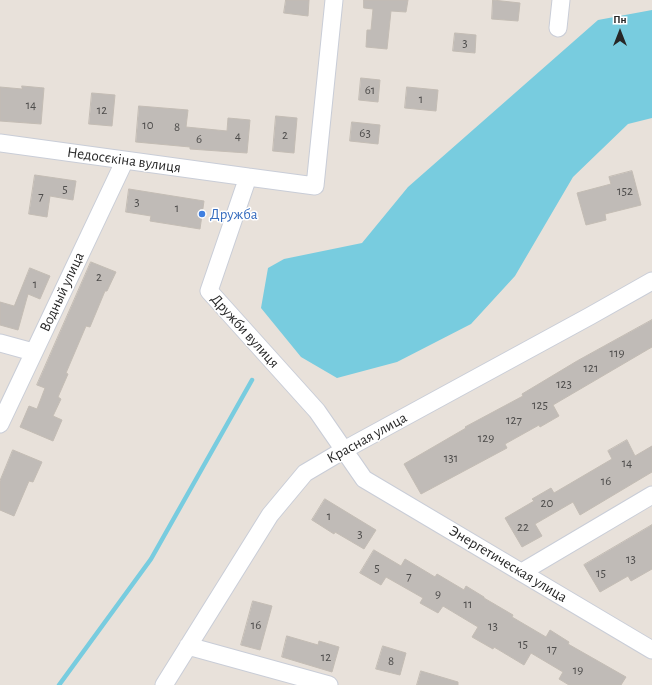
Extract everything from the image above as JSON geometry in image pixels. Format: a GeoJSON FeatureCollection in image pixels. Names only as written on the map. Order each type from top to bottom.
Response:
{"type":"FeatureCollection","features":[{"type":"Feature","properties":{"kind":"street"},"geometry":{"type":"LineString","coordinates":[[248,177],[315,186],[334,0]]}},
{"type":"Feature","properties":{"kind":"street"},"geometry":{"type":"LineString","coordinates":[[558,28],[561,0]]}},
{"type":"Feature","properties":{"kind":"street","name":"Недосєкіна вулиця"},"geometry":{"type":"LineString","coordinates":[[0,143],[248,177]]}},
{"type":"Feature","properties":{"kind":"street","name":"Водный улица"},"geometry":{"type":"LineString","coordinates":[[0,424],[125,160]]}},
{"type":"Feature","properties":{"kind":"street","name":"Дружби вулиця"},"geometry":{"type":"LineString","coordinates":[[248,177],[209,291],[317,411],[364,479]]}},
{"type":"Feature","properties":{"kind":"street","name":"Красная улица"},"geometry":{"type":"LineString","coordinates":[[164,685],[270,516],[305,473],[344,450],[584,320],[652,281]]}},
{"type":"Feature","properties":{"kind":"street"},"geometry":{"type":"LineString","coordinates":[[0,343],[33,352]]}},
{"type":"Feature","properties":{"kind":"street","name":"Энергетическая улица"},"geometry":{"type":"LineString","coordinates":[[364,479],[652,650]]}},
{"type":"Feature","properties":{"kind":"street"},"geometry":{"type":"LineString","coordinates":[[522,572],[652,495]]}},
{"type":"Feature","properties":{"kind":"street"},"geometry":{"type":"LineString","coordinates":[[188,646],[329,685]]}},
{"type":"Feature","properties":{"kind":"water"},"geometry":{"type":"Polygon","coordinates":[[[652,10],[652,118],[628,124],[573,177],[515,276],[471,324],[397,362],[337,378],[301,357],[261,308],[268,268],[284,259],[362,243],[408,187],[598,20],[652,10]]]}},
{"type":"Feature","properties":{"kind":"building"},"geometry":{"type":"Polygon","coordinates":[[[286,0],[309,0],[308,16],[284,13],[286,0]]]}},
{"type":"Feature","properties":{"kind":"building"},"geometry":{"type":"Polygon","coordinates":[[[364,0],[408,0],[406,12],[391,11],[387,49],[366,47],[367,30],[371,30],[373,9],[364,8],[364,0]]]}},
{"type":"Feature","properties":{"kind":"building"},"geometry":{"type":"Polygon","coordinates":[[[493,0],[520,3],[518,21],[492,19],[493,0]]]}},
{"type":"Feature","properties":{"kind":"building"},"geometry":{"type":"Polygon","coordinates":[[[455,33],[476,35],[475,53],[453,51],[455,33]]]}},
{"type":"Feature","properties":{"kind":"building"},"geometry":{"type":"Polygon","coordinates":[[[361,78],[380,80],[378,102],[359,100],[361,78]]]}},
{"type":"Feature","properties":{"kind":"building"},"geometry":{"type":"Polygon","coordinates":[[[22,86],[44,88],[41,124],[0,121],[0,87],[22,89],[22,86]]]}},
{"type":"Feature","properties":{"kind":"building"},"geometry":{"type":"Polygon","coordinates":[[[407,87],[438,90],[436,111],[405,108],[407,87]]]}},
{"type":"Feature","properties":{"kind":"building"},"geometry":{"type":"Polygon","coordinates":[[[92,93],[115,95],[112,126],[89,124],[92,93]]]}},
{"type":"Feature","properties":{"kind":"building"},"geometry":{"type":"Polygon","coordinates":[[[139,106],[188,110],[186,127],[227,131],[228,118],[250,120],[247,153],[190,149],[190,147],[136,142],[139,106]]]}},
{"type":"Feature","properties":{"kind":"building"},"geometry":{"type":"Polygon","coordinates":[[[276,116],[297,118],[294,153],[273,151],[276,116]]]}},
{"type":"Feature","properties":{"kind":"building"},"geometry":{"type":"Polygon","coordinates":[[[352,122],[380,125],[378,144],[350,141],[352,122]]]}},
{"type":"Feature","properties":{"kind":"building"},"geometry":{"type":"Polygon","coordinates":[[[632,171],[641,205],[605,214],[606,220],[586,225],[577,193],[611,184],[609,177],[632,171]]]}},
{"type":"Feature","properties":{"kind":"building"},"geometry":{"type":"Polygon","coordinates":[[[35,175],[76,181],[73,200],[50,196],[47,217],[29,214],[35,175]]]}},
{"type":"Feature","properties":{"kind":"building"},"geometry":{"type":"Polygon","coordinates":[[[129,189],[204,201],[200,229],[150,221],[151,216],[126,212],[129,189]]]}},
{"type":"Feature","properties":{"kind":"building"},"geometry":{"type":"Polygon","coordinates":[[[91,262],[116,272],[107,291],[105,291],[90,327],[86,326],[66,373],[68,374],[58,397],[61,399],[53,416],[62,420],[53,441],[20,427],[29,406],[37,409],[45,388],[37,385],[91,262]]]}},
{"type":"Feature","properties":{"kind":"building"},"geometry":{"type":"Polygon","coordinates":[[[30,268],[50,276],[40,299],[28,294],[18,330],[0,325],[0,302],[14,306],[30,268]]]}},
{"type":"Feature","properties":{"kind":"building"},"geometry":{"type":"Polygon","coordinates":[[[652,320],[652,347],[553,405],[559,416],[540,427],[539,425],[505,444],[507,448],[421,494],[404,464],[466,428],[465,427],[523,396],[522,394],[577,361],[652,320]]]}},
{"type":"Feature","properties":{"kind":"building"},"geometry":{"type":"Polygon","coordinates":[[[627,440],[635,456],[652,446],[652,472],[580,515],[573,502],[535,524],[542,536],[522,547],[505,518],[534,501],[532,499],[551,488],[554,493],[612,459],[608,451],[627,440]]]}},
{"type":"Feature","properties":{"kind":"building"},"geometry":{"type":"Polygon","coordinates":[[[13,450],[42,462],[33,482],[29,481],[14,516],[0,510],[0,481],[13,450]]]}},
{"type":"Feature","properties":{"kind":"building"},"geometry":{"type":"Polygon","coordinates":[[[325,499],[376,530],[364,549],[335,532],[334,534],[312,520],[325,499]]]}},
{"type":"Feature","properties":{"kind":"building"},"geometry":{"type":"Polygon","coordinates":[[[652,525],[652,569],[631,581],[628,576],[600,592],[584,565],[652,525]]]}},
{"type":"Feature","properties":{"kind":"building"},"geometry":{"type":"Polygon","coordinates":[[[374,550],[401,566],[405,559],[435,577],[437,574],[464,590],[466,586],[513,615],[512,617],[546,637],[550,630],[569,642],[568,644],[626,677],[621,685],[569,685],[559,679],[563,672],[531,653],[524,665],[494,647],[493,649],[472,637],[478,627],[443,606],[438,613],[420,603],[423,598],[386,577],[381,585],[360,573],[374,550]]]}},
{"type":"Feature","properties":{"kind":"building"},"geometry":{"type":"Polygon","coordinates":[[[253,601],[272,606],[260,650],[241,645],[253,601]]]}},
{"type":"Feature","properties":{"kind":"building"},"geometry":{"type":"Polygon","coordinates":[[[287,636],[318,645],[319,641],[339,647],[332,672],[282,657],[287,636]]]}},
{"type":"Feature","properties":{"kind":"building"},"geometry":{"type":"Polygon","coordinates":[[[383,646],[406,653],[400,675],[376,669],[383,646]]]}},
{"type":"Feature","properties":{"kind":"building"},"geometry":{"type":"Polygon","coordinates":[[[421,671],[458,682],[458,685],[417,685],[421,671]]]}},
{"type":"Feature","properties":{"kind":"waterway"},"geometry":{"type":"LineString","coordinates":[[59,685],[151,559],[252,380]]}},
{"type":"Feature","properties":{"kind":"place","name":"Дружба"},"geometry":{"type":"Point","coordinates":[202,214]}}]}
